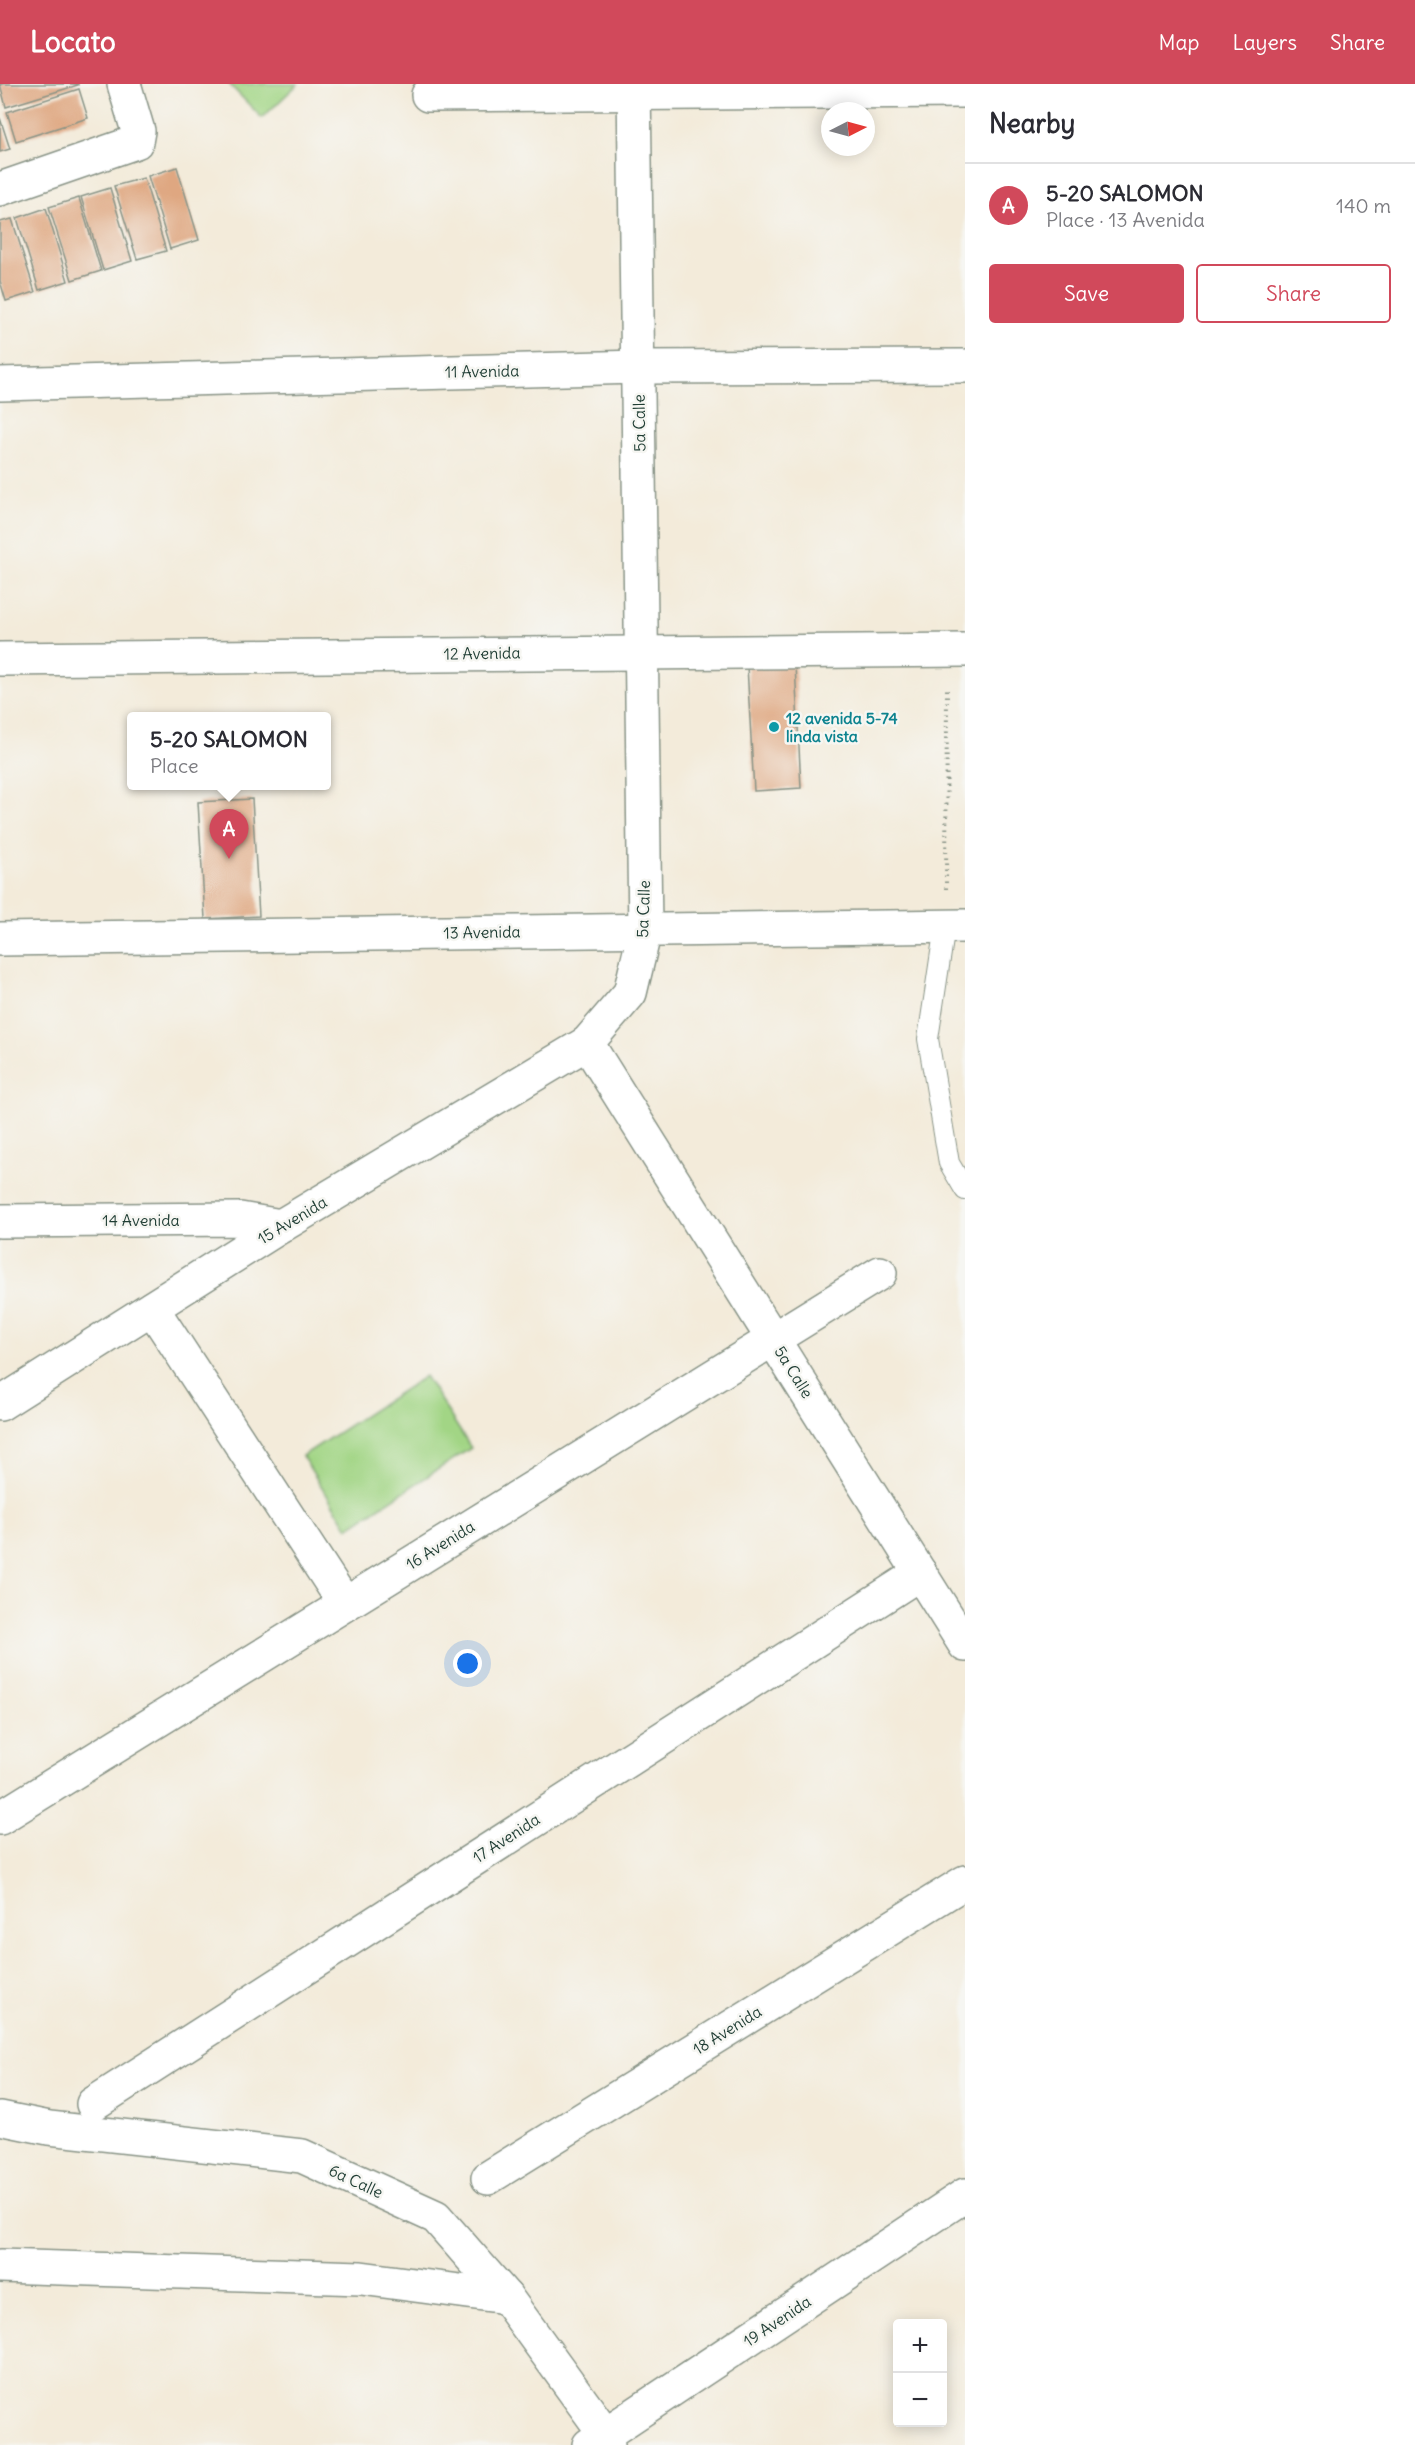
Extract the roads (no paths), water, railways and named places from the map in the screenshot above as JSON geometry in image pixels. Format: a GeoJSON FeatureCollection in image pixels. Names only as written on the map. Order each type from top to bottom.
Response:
{"type":"FeatureCollection","features":[{"type":"Feature","properties":{"kind":"street"},"geometry":{"type":"LineString","coordinates":[[0,189],[136,142],[138,131],[124,84]]}},
{"type":"Feature","properties":{"kind":"street"},"geometry":{"type":"LineString","coordinates":[[428,94],[634,88],[965,92]]}},
{"type":"Feature","properties":{"kind":"street","name":"5a Calle"},"geometry":{"type":"LineString","coordinates":[[634,88],[645,930],[630,993],[587,1043],[965,1645]]}},
{"type":"Feature","properties":{"kind":"street","name":"11 Avenida"},"geometry":{"type":"LineString","coordinates":[[0,384],[638,367],[965,366]]}},
{"type":"Feature","properties":{"kind":"street","name":"12 Avenida"},"geometry":{"type":"LineString","coordinates":[[0,659],[641,651],[956,650]]}},
{"type":"Feature","properties":{"kind":"street","name":"13 Avenida"},"geometry":{"type":"LineString","coordinates":[[0,939],[955,926]]}},
{"type":"Feature","properties":{"kind":"street","name":"15 Avenida"},"geometry":{"type":"LineString","coordinates":[[0,1404],[281,1226],[587,1043]]}},
{"type":"Feature","properties":{"kind":"street","name":"14 Avenida"},"geometry":{"type":"LineString","coordinates":[[0,1221],[240,1220],[281,1226]]}},
{"type":"Feature","properties":{"kind":"street","name":"16 Avenida"},"geometry":{"type":"LineString","coordinates":[[0,1818],[880,1273]]}},
{"type":"Feature","properties":{"kind":"street"},"geometry":{"type":"LineString","coordinates":[[152,1308],[345,1604]]}},
{"type":"Feature","properties":{"kind":"street","name":"17 Avenida"},"geometry":{"type":"LineString","coordinates":[[93,2104],[920,1573]]}},
{"type":"Feature","properties":{"kind":"street","name":"18 Avenida"},"geometry":{"type":"LineString","coordinates":[[488,2178],[965,1882]]}},
{"type":"Feature","properties":{"kind":"street","name":"6a Calle"},"geometry":{"type":"LineString","coordinates":[[0,2118],[49,2128],[302,2156],[436,2217],[506,2297],[601,2442]]}},
{"type":"Feature","properties":{"kind":"street","name":"19 Avenida"},"geometry":{"type":"LineString","coordinates":[[601,2442],[965,2195]]}},
{"type":"Feature","properties":{"kind":"street"},"geometry":{"type":"LineString","coordinates":[[0,2266],[361,2278],[506,2297]]}},
{"type":"Feature","properties":{"kind":"lane"},"geometry":{"type":"LineString","coordinates":[[955,926],[928,1039],[949,1163],[965,1190]]}},
{"type":"Feature","properties":{"kind":"place","name":"12 avenida 5-74 linda vista"},"geometry":{"type":"Point","coordinates":[774,727]}},
{"type":"Feature","properties":{"kind":"place","name":"5-20 SALOMON"},"geometry":{"type":"Point","coordinates":[229,859]}}]}
